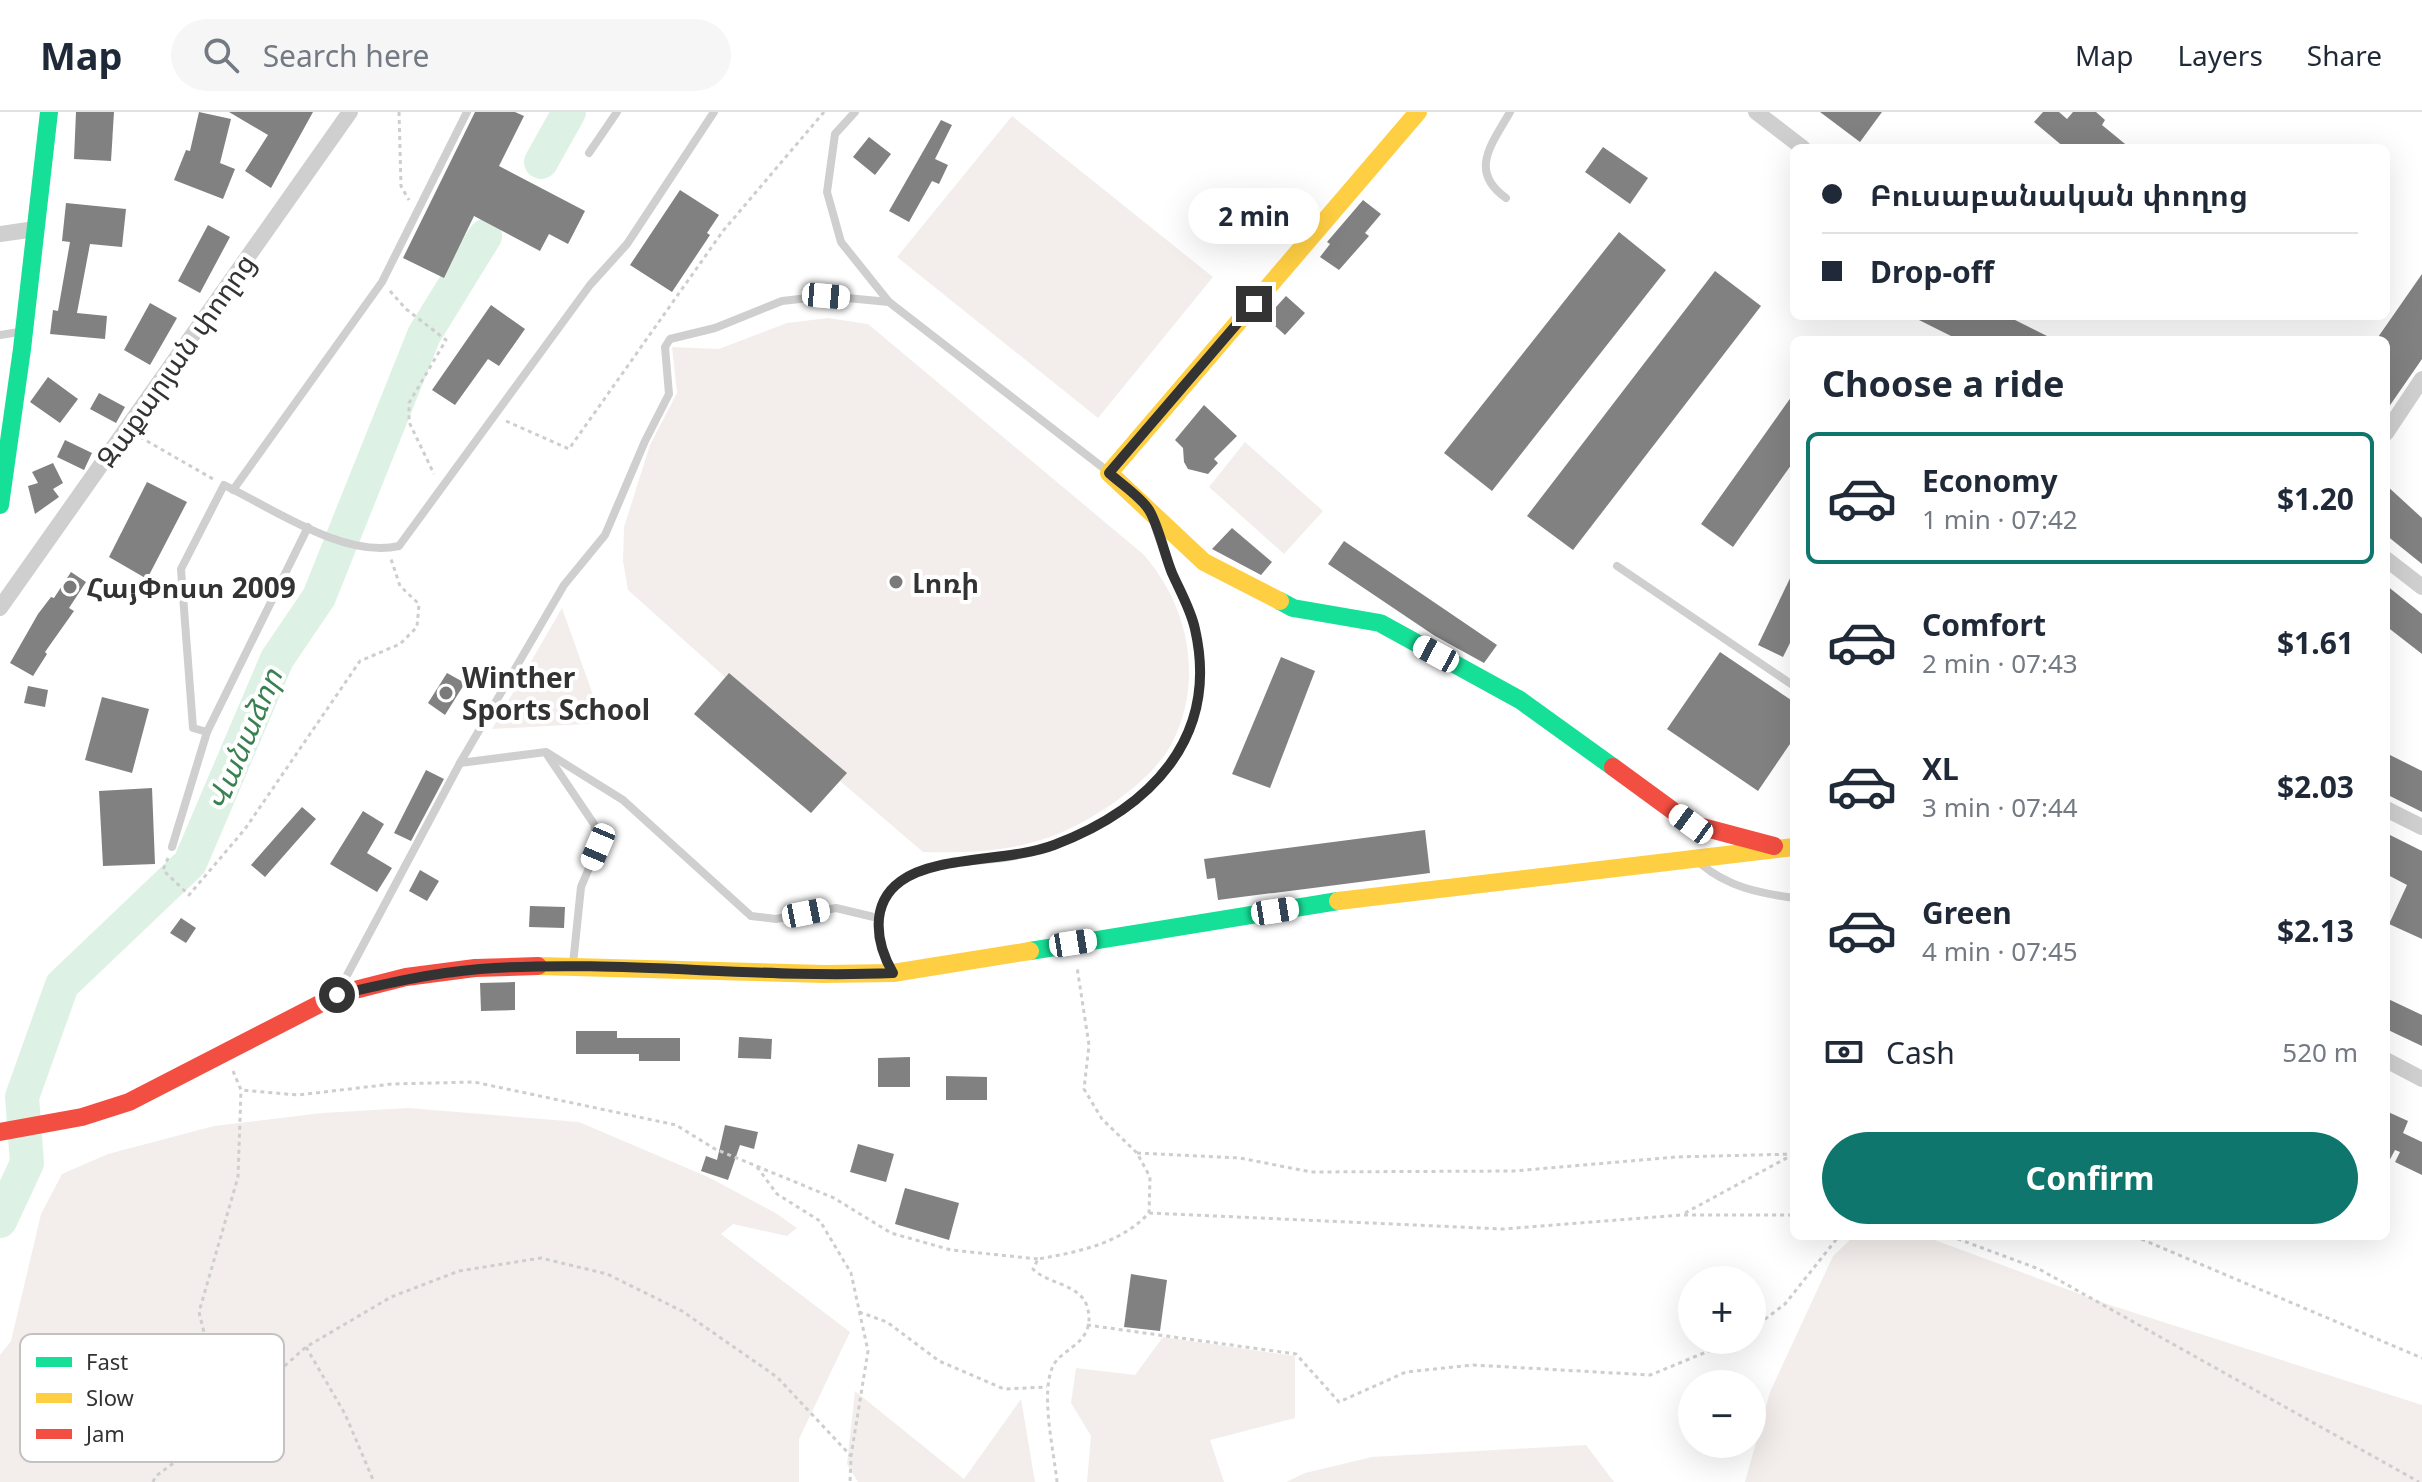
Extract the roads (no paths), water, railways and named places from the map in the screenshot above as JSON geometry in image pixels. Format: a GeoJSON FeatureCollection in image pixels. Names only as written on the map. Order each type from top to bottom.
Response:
{"type":"FeatureCollection","features":[{"type":"Feature","properties":{"kind":"street"},"geometry":{"type":"LineString","coordinates":[[0,505],[24,332],[49,112]]}},
{"type":"Feature","properties":{"kind":"street","name":"Զաքարյան փողոց"},"geometry":{"type":"LineString","coordinates":[[0,608],[350,112]]}},
{"type":"Feature","properties":{"kind":"street"},"geometry":{"type":"LineString","coordinates":[[1418,112],[1109,473],[1204,562],[1293,608],[1380,623],[1520,700],[1691,824],[1788,848]]}},
{"type":"Feature","properties":{"kind":"street"},"geometry":{"type":"LineString","coordinates":[[1756,112],[1798,144]]}},
{"type":"Feature","properties":{"kind":"street"},"geometry":{"type":"LineString","coordinates":[[0,234],[35,229]]}},
{"type":"Feature","properties":{"kind":"street"},"geometry":{"type":"LineString","coordinates":[[2390,427],[2422,379]]}},
{"type":"Feature","properties":{"kind":"street"},"geometry":{"type":"LineString","coordinates":[[2390,562],[2422,587]]}},
{"type":"Feature","properties":{"kind":"street"},"geometry":{"type":"LineString","coordinates":[[2390,811],[2422,827]]}},
{"type":"Feature","properties":{"kind":"street"},"geometry":{"type":"LineString","coordinates":[[0,1132],[95,1115],[131,1101],[337,995],[409,978],[466,971],[573,966],[826,977],[893,973],[1333,902],[1788,848]]}},
{"type":"Feature","properties":{"kind":"street"},"geometry":{"type":"LineString","coordinates":[[2390,1062],[2422,1079]]}},
{"type":"Feature","properties":{"kind":"lane"},"geometry":{"type":"LineString","coordinates":[[233,490],[382,282],[467,112]]}},
{"type":"Feature","properties":{"kind":"lane"},"geometry":{"type":"LineString","coordinates":[[589,153],[617,112]]}},
{"type":"Feature","properties":{"kind":"lane"},"geometry":{"type":"LineString","coordinates":[[207,732],[193,728],[181,569],[224,485],[353,546],[378,551],[399,546],[590,285],[627,244],[714,112]]}},
{"type":"Feature","properties":{"kind":"lane"},"geometry":{"type":"LineString","coordinates":[[855,112],[835,134],[827,192],[841,242],[889,302],[1109,473]]}},
{"type":"Feature","properties":{"kind":"lane"},"geometry":{"type":"LineString","coordinates":[[1506,198],[1494,189],[1484,169],[1487,153],[1510,112]]}},
{"type":"Feature","properties":{"kind":"lane"},"geometry":{"type":"LineString","coordinates":[[345,979],[460,763],[564,585],[605,535],[669,394],[665,347],[670,339],[715,328],[782,301],[826,296],[889,302]]}},
{"type":"Feature","properties":{"kind":"lane"},"geometry":{"type":"LineString","coordinates":[[0,335],[24,332]]}},
{"type":"Feature","properties":{"kind":"lane"},"geometry":{"type":"LineString","coordinates":[[893,973],[882,954],[877,935],[878,918],[898,883],[919,870],[1011,857],[1052,846],[1123,811],[1158,782],[1181,749],[1197,703],[1200,664],[1195,628],[1162,551],[1149,510]]}},
{"type":"Feature","properties":{"kind":"lane"},"geometry":{"type":"LineString","coordinates":[[172,847],[207,732],[308,527]]}},
{"type":"Feature","properties":{"kind":"lane"},"geometry":{"type":"LineString","coordinates":[[1617,566],[1790,683]]}},
{"type":"Feature","properties":{"kind":"lane"},"geometry":{"type":"LineString","coordinates":[[460,763],[546,752],[623,800],[751,916],[776,919],[836,908],[878,918]]}},
{"type":"Feature","properties":{"kind":"lane"},"geometry":{"type":"LineString","coordinates":[[546,752],[594,824],[598,847],[581,887],[573,966]]}},
{"type":"Feature","properties":{"kind":"lane"},"geometry":{"type":"LineString","coordinates":[[1694,859],[1716,877],[1735,886],[1790,897]]}},
{"type":"Feature","properties":{"kind":"waterway","name":"Վանաձոր"},"geometry":{"type":"LineString","coordinates":[[541,162],[569,112]]}},
{"type":"Feature","properties":{"kind":"waterway","name":"Վանաձոր"},"geometry":{"type":"LineString","coordinates":[[0,1221],[27,1163],[22,1097],[62,985],[190,863],[277,659],[319,597],[424,335],[485,236]]}},
{"type":"Feature","properties":{"kind":"place","name":"Լոռի"},"geometry":{"type":"Point","coordinates":[896,582]}},
{"type":"Feature","properties":{"kind":"place","name":"ՀայՓոստ 2009"},"geometry":{"type":"Point","coordinates":[70,587]}},
{"type":"Feature","properties":{"kind":"place","name":"Winther Sports School"},"geometry":{"type":"Point","coordinates":[446,693]}}]}
